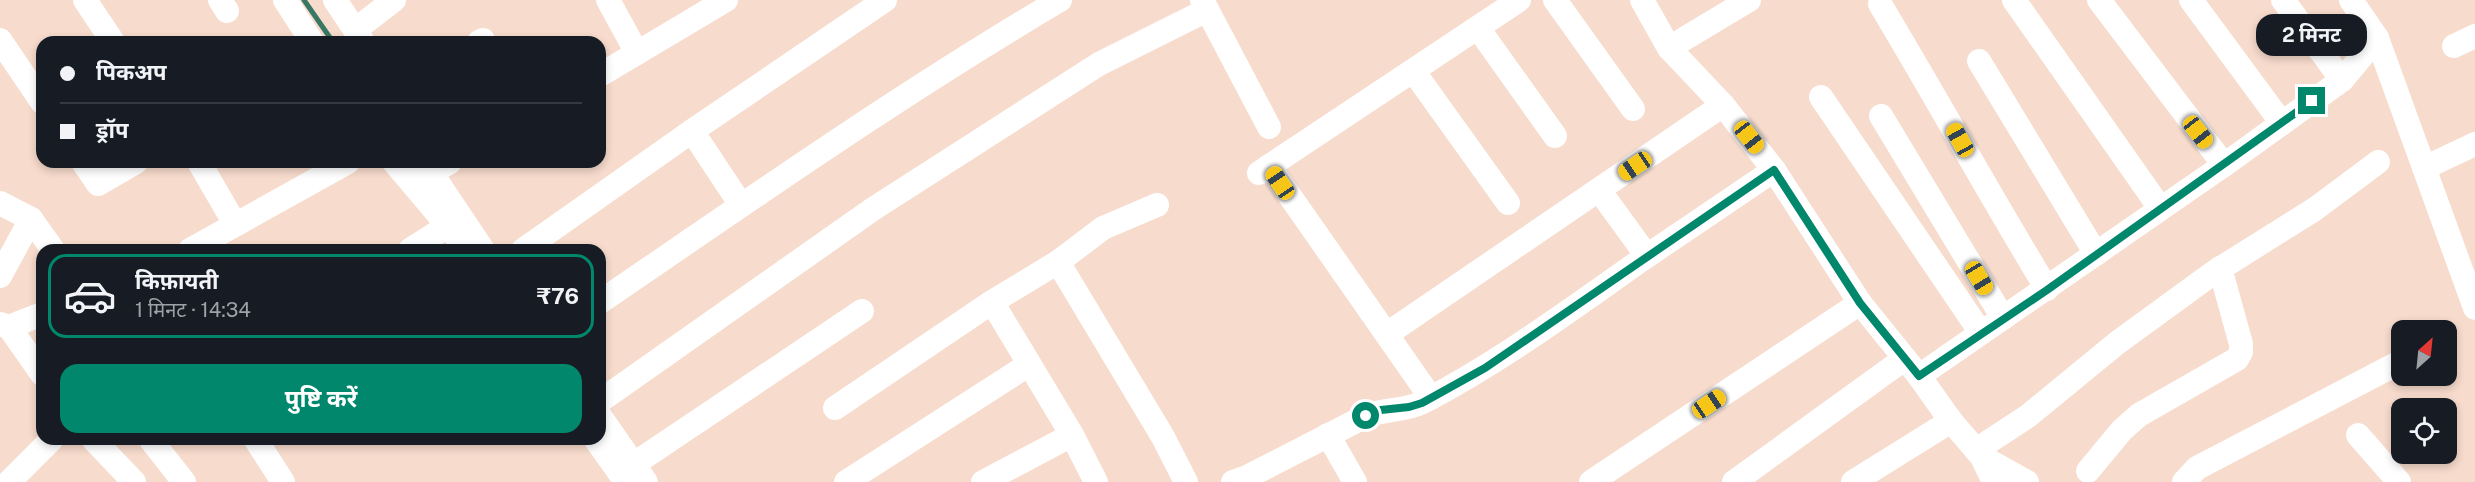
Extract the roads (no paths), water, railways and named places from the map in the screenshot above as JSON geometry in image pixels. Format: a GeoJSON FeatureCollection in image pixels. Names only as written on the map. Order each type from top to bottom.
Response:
{"type":"FeatureCollection","features":[{"type":"Feature","properties":{"kind":"street"},"geometry":{"type":"LineString","coordinates":[[86,0],[109,36]]}},
{"type":"Feature","properties":{"kind":"street"},"geometry":{"type":"LineString","coordinates":[[285,0],[308,36]]}},
{"type":"Feature","properties":{"kind":"street"},"geometry":{"type":"LineString","coordinates":[[335,0],[359,36],[394,0]]}},
{"type":"Feature","properties":{"kind":"street"},"geometry":{"type":"LineString","coordinates":[[608,0],[637,53]]}},
{"type":"Feature","properties":{"kind":"street"},"geometry":{"type":"LineString","coordinates":[[606,71],[726,0]]}},
{"type":"Feature","properties":{"kind":"street"},"geometry":{"type":"LineString","coordinates":[[532,244],[692,131],[885,0]]}},
{"type":"Feature","properties":{"kind":"street"},"geometry":{"type":"LineString","coordinates":[[606,298],[741,205],[1003,34],[1060,0]]}},
{"type":"Feature","properties":{"kind":"street"},"geometry":{"type":"LineString","coordinates":[[1431,398],[1387,334],[1264,170],[1519,0]]}},
{"type":"Feature","properties":{"kind":"street"},"geometry":{"type":"LineString","coordinates":[[1555,0],[1633,110]]}},
{"type":"Feature","properties":{"kind":"street"},"geometry":{"type":"LineString","coordinates":[[1642,0],[1669,48],[1724,105],[1774,170],[1860,303],[1912,367],[1951,421],[1979,453],[1994,482]]}},
{"type":"Feature","properties":{"kind":"street"},"geometry":{"type":"LineString","coordinates":[[1669,48],[1749,0]]}},
{"type":"Feature","properties":{"kind":"street"},"geometry":{"type":"LineString","coordinates":[[2014,0],[2160,208]]}},
{"type":"Feature","properties":{"kind":"street"},"geometry":{"type":"LineString","coordinates":[[2099,0],[2224,165]]}},
{"type":"Feature","properties":{"kind":"street"},"geometry":{"type":"LineString","coordinates":[[2191,0],[2281,122]]}},
{"type":"Feature","properties":{"kind":"street"},"geometry":{"type":"LineString","coordinates":[[2283,0],[2342,80]]}},
{"type":"Feature","properties":{"kind":"street"},"geometry":{"type":"LineString","coordinates":[[2351,0],[2377,38],[2475,308]]}},
{"type":"Feature","properties":{"kind":"street"},"geometry":{"type":"LineString","coordinates":[[1880,4],[2047,290]]}},
{"type":"Feature","properties":{"kind":"street"},"geometry":{"type":"LineString","coordinates":[[606,397],[873,209],[1099,64],[1204,5],[1269,127]]}},
{"type":"Feature","properties":{"kind":"street"},"geometry":{"type":"LineString","coordinates":[[1478,28],[1556,136]]}},
{"type":"Feature","properties":{"kind":"street"},"geometry":{"type":"LineString","coordinates":[[1734,482],[1912,367],[1981,333],[2047,290],[2342,80],[2377,38]]}},
{"type":"Feature","properties":{"kind":"street"},"geometry":{"type":"LineString","coordinates":[[0,40],[36,93]]}},
{"type":"Feature","properties":{"kind":"street"},"geometry":{"type":"LineString","coordinates":[[1979,61],[2096,254]]}},
{"type":"Feature","properties":{"kind":"street"},"geometry":{"type":"LineString","coordinates":[[1414,72],[1508,203]]}},
{"type":"Feature","properties":{"kind":"street"},"geometry":{"type":"LineString","coordinates":[[1821,97],[1981,333]]}},
{"type":"Feature","properties":{"kind":"street"},"geometry":{"type":"LineString","coordinates":[[1387,334],[1724,105]]}},
{"type":"Feature","properties":{"kind":"street"},"geometry":{"type":"LineString","coordinates":[[1881,116],[2003,318]]}},
{"type":"Feature","properties":{"kind":"street"},"geometry":{"type":"LineString","coordinates":[[692,131],[741,205]]}},
{"type":"Feature","properties":{"kind":"street"},"geometry":{"type":"LineString","coordinates":[[2424,168],[2475,144]]}},
{"type":"Feature","properties":{"kind":"street"},"geometry":{"type":"LineString","coordinates":[[1979,453],[2028,417],[2117,343],[2220,268],[2315,209],[2378,162]]}},
{"type":"Feature","properties":{"kind":"street"},"geometry":{"type":"LineString","coordinates":[[87,168],[98,184],[126,168]]}},
{"type":"Feature","properties":{"kind":"street"},"geometry":{"type":"LineString","coordinates":[[203,168],[236,224]]}},
{"type":"Feature","properties":{"kind":"street"},"geometry":{"type":"LineString","coordinates":[[201,244],[337,168]]}},
{"type":"Feature","properties":{"kind":"street"},"geometry":{"type":"LineString","coordinates":[[399,168],[462,244]]}},
{"type":"Feature","properties":{"kind":"street"},"geometry":{"type":"LineString","coordinates":[[436,168],[480,244]]}},
{"type":"Feature","properties":{"kind":"street"},"geometry":{"type":"LineString","coordinates":[[1243,480],[1381,410],[1409,407],[1431,398],[1485,368],[1774,170]]}},
{"type":"Feature","properties":{"kind":"street"},"geometry":{"type":"LineString","coordinates":[[1599,190],[1647,256]]}},
{"type":"Feature","properties":{"kind":"street"},"geometry":{"type":"LineString","coordinates":[[0,203],[31,219],[49,244]]}},
{"type":"Feature","properties":{"kind":"street"},"geometry":{"type":"LineString","coordinates":[[836,408],[992,302],[1058,262],[1103,228],[1156,205]]}},
{"type":"Feature","properties":{"kind":"street"},"geometry":{"type":"LineString","coordinates":[[0,276],[31,219]]}},
{"type":"Feature","properties":{"kind":"street"},"geometry":{"type":"LineString","coordinates":[[420,244],[448,226]]}},
{"type":"Feature","properties":{"kind":"street"},"geometry":{"type":"LineString","coordinates":[[1058,262],[1163,437],[1186,482]]}},
{"type":"Feature","properties":{"kind":"street"},"geometry":{"type":"LineString","coordinates":[[2088,471],[2122,430],[2139,415],[2237,359],[2241,352],[2241,344],[2220,268]]}},
{"type":"Feature","properties":{"kind":"street"},"geometry":{"type":"LineString","coordinates":[[992,302],[1072,435],[1096,482]]}},
{"type":"Feature","properties":{"kind":"street"},"geometry":{"type":"LineString","coordinates":[[1591,482],[1860,303]]}},
{"type":"Feature","properties":{"kind":"street"},"geometry":{"type":"LineString","coordinates":[[636,476],[861,311]]}},
{"type":"Feature","properties":{"kind":"street"},"geometry":{"type":"LineString","coordinates":[[36,316],[4,325],[36,366]]}},
{"type":"Feature","properties":{"kind":"street"},"geometry":{"type":"LineString","coordinates":[[846,482],[1028,365]]}},
{"type":"Feature","properties":{"kind":"street"},"geometry":{"type":"LineString","coordinates":[[2184,482],[2198,468],[2391,367]]}},
{"type":"Feature","properties":{"kind":"street"},"geometry":{"type":"LineString","coordinates":[[1853,482],[1951,421]]}},
{"type":"Feature","properties":{"kind":"street"},"geometry":{"type":"LineString","coordinates":[[606,426],[636,476]]}},
{"type":"Feature","properties":{"kind":"street"},"geometry":{"type":"LineString","coordinates":[[984,482],[1072,435]]}},
{"type":"Feature","properties":{"kind":"street"},"geometry":{"type":"LineString","coordinates":[[1328,435],[1356,482]]}},
{"type":"Feature","properties":{"kind":"street"},"geometry":{"type":"LineString","coordinates":[[2358,435],[2399,482]]}},
{"type":"Feature","properties":{"kind":"street"},"geometry":{"type":"LineString","coordinates":[[9,482],[46,445]]}},
{"type":"Feature","properties":{"kind":"street"},"geometry":{"type":"LineString","coordinates":[[99,445],[134,482]]}},
{"type":"Feature","properties":{"kind":"street"},"geometry":{"type":"LineString","coordinates":[[155,445],[184,482]]}},
{"type":"Feature","properties":{"kind":"street"},"geometry":{"type":"LineString","coordinates":[[259,445],[284,482]]}},
{"type":"Feature","properties":{"kind":"street"},"geometry":{"type":"LineString","coordinates":[[602,445],[636,476]]}},
{"type":"Feature","properties":{"kind":"street"},"geometry":{"type":"LineString","coordinates":[[1979,453],[2027,482]]}},
{"type":"Feature","properties":{"kind":"waterway"},"geometry":{"type":"LineString","coordinates":[[304,0],[329,36]]}}]}
